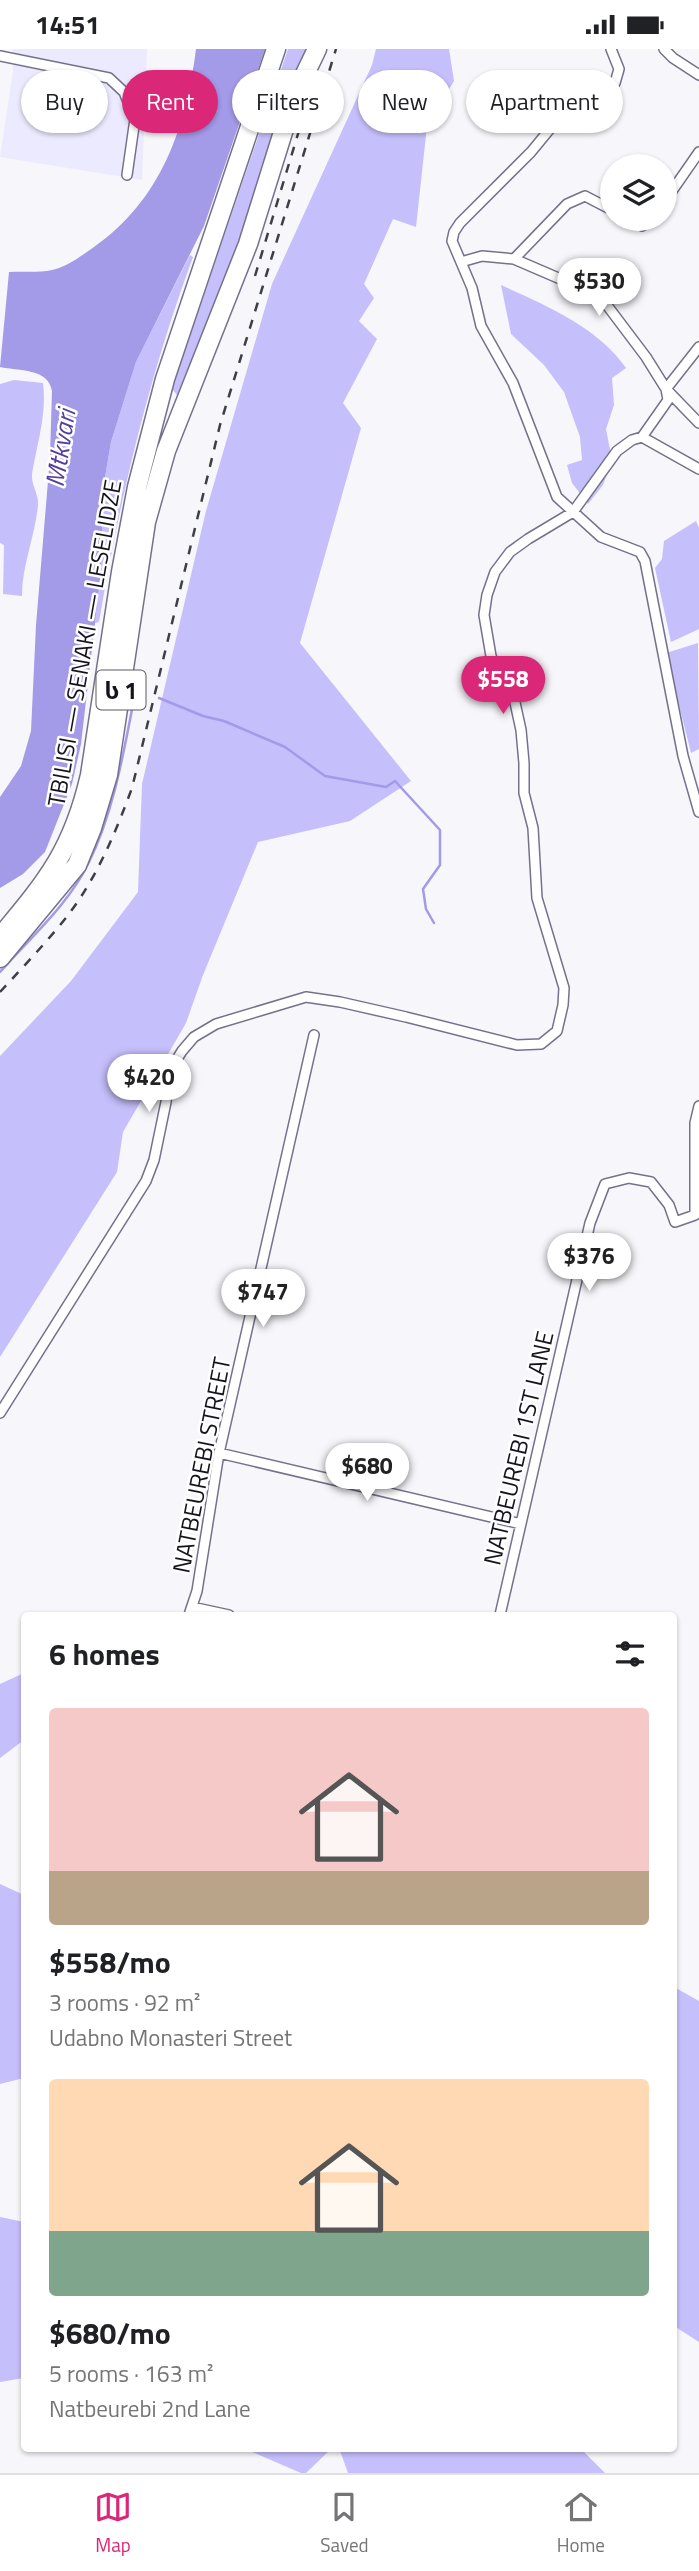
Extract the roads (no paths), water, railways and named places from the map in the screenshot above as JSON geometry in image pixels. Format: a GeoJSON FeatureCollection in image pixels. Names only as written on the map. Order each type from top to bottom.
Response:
{"type":"FeatureCollection","features":[{"type":"Feature","properties":{"kind":"highway","name":"TBILISI — SENAKI — LESELIDZE"},"geometry":{"type":"LineString","coordinates":[[0,937],[59,862],[73,833],[84,800],[97,736],[136,487],[165,379],[276,49]]}},
{"type":"Feature","properties":{"kind":"highway","name":"TBILISI — SENAKI — LESELIDZE"},"geometry":{"type":"LineString","coordinates":[[0,958],[77,865],[92,828],[108,775],[146,522],[166,451],[243,256],[295,97],[317,49]]}},
{"type":"Feature","properties":{"kind":"street"},"geometry":{"type":"LineString","coordinates":[[611,49],[619,69],[615,83],[583,98],[559,118],[531,152],[460,223],[452,241],[472,288],[484,334],[513,383],[557,497],[601,537],[640,552],[645,561],[683,757],[699,812]]}},
{"type":"Feature","properties":{"kind":"street"},"geometry":{"type":"LineString","coordinates":[[664,49],[699,75]]}},
{"type":"Feature","properties":{"kind":"street"},"geometry":{"type":"LineString","coordinates":[[0,56],[109,78],[124,92],[135,120],[127,175]]}},
{"type":"Feature","properties":{"kind":"street"},"geometry":{"type":"LineString","coordinates":[[677,184],[699,152]]}},
{"type":"Feature","properties":{"kind":"street"},"geometry":{"type":"LineString","coordinates":[[514,259],[567,204],[585,196],[600,204]]}},
{"type":"Feature","properties":{"kind":"street"},"geometry":{"type":"LineString","coordinates":[[461,262],[482,256],[514,259],[600,296],[646,357],[666,389],[699,423]]}},
{"type":"Feature","properties":{"kind":"street"},"geometry":{"type":"LineString","coordinates":[[0,1413],[146,1181],[154,1160],[169,1072],[194,1037],[216,1024],[306,997],[406,1017],[517,1045],[541,1044],[557,1031],[564,988],[537,898],[533,828],[524,793],[521,730],[514,698],[499,676],[491,656],[484,615],[495,572],[510,552],[573,512],[617,451],[632,440],[642,437],[668,400],[666,389],[699,347]]}},
{"type":"Feature","properties":{"kind":"street"},"geometry":{"type":"LineString","coordinates":[[642,437],[699,469]]}},
{"type":"Feature","properties":{"kind":"street","name":"NATBEUREBI STREET"},"geometry":{"type":"LineString","coordinates":[[190,1611],[197,1591],[219,1453],[314,1035]]}},
{"type":"Feature","properties":{"kind":"street","name":"NATBEUREBI 1ST LANE"},"geometry":{"type":"LineString","coordinates":[[501,1612],[590,1223],[605,1184],[629,1178],[652,1182],[669,1205],[675,1222],[695,1215],[695,1123],[699,1106]]}},
{"type":"Feature","properties":{"kind":"street"},"geometry":{"type":"LineString","coordinates":[[219,1453],[521,1524]]}},
{"type":"Feature","properties":{"kind":"water","name":"Mtkvari"},"geometry":{"type":"Polygon","coordinates":[[[196,49],[265,49],[258,70],[232,70],[232,133],[236,133],[204,226],[136,362],[111,442],[103,489],[101,571],[81,744],[72,784],[45,852],[23,874],[0,888],[0,797],[21,766],[31,731],[52,391],[45,378],[39,374],[0,367],[9,272],[58,269],[94,247],[137,207],[153,185],[177,133],[218,133],[218,70],[192,70],[196,49]]]}},
{"type":"Feature","properties":{"kind":"waterway"},"geometry":{"type":"LineString","coordinates":[[132,694],[141,695]]}},
{"type":"Feature","properties":{"kind":"waterway"},"geometry":{"type":"LineString","coordinates":[[0,972],[48,921],[88,864],[111,802],[135,694]]}},
{"type":"Feature","properties":{"kind":"waterway"},"geometry":{"type":"LineString","coordinates":[[159,698],[203,716],[224,721],[285,747],[325,776],[386,787],[395,781],[440,830],[440,865],[423,889],[426,909],[434,923]]}},
{"type":"Feature","properties":{"kind":"railway"},"geometry":{"type":"LineString","coordinates":[[0,992],[57,928],[86,889],[112,839],[132,788],[220,425],[336,49]]}},
{"type":"Feature","properties":{"kind":"railway"},"geometry":{"type":"LineString","coordinates":[[255,276],[298,133]]}}]}
